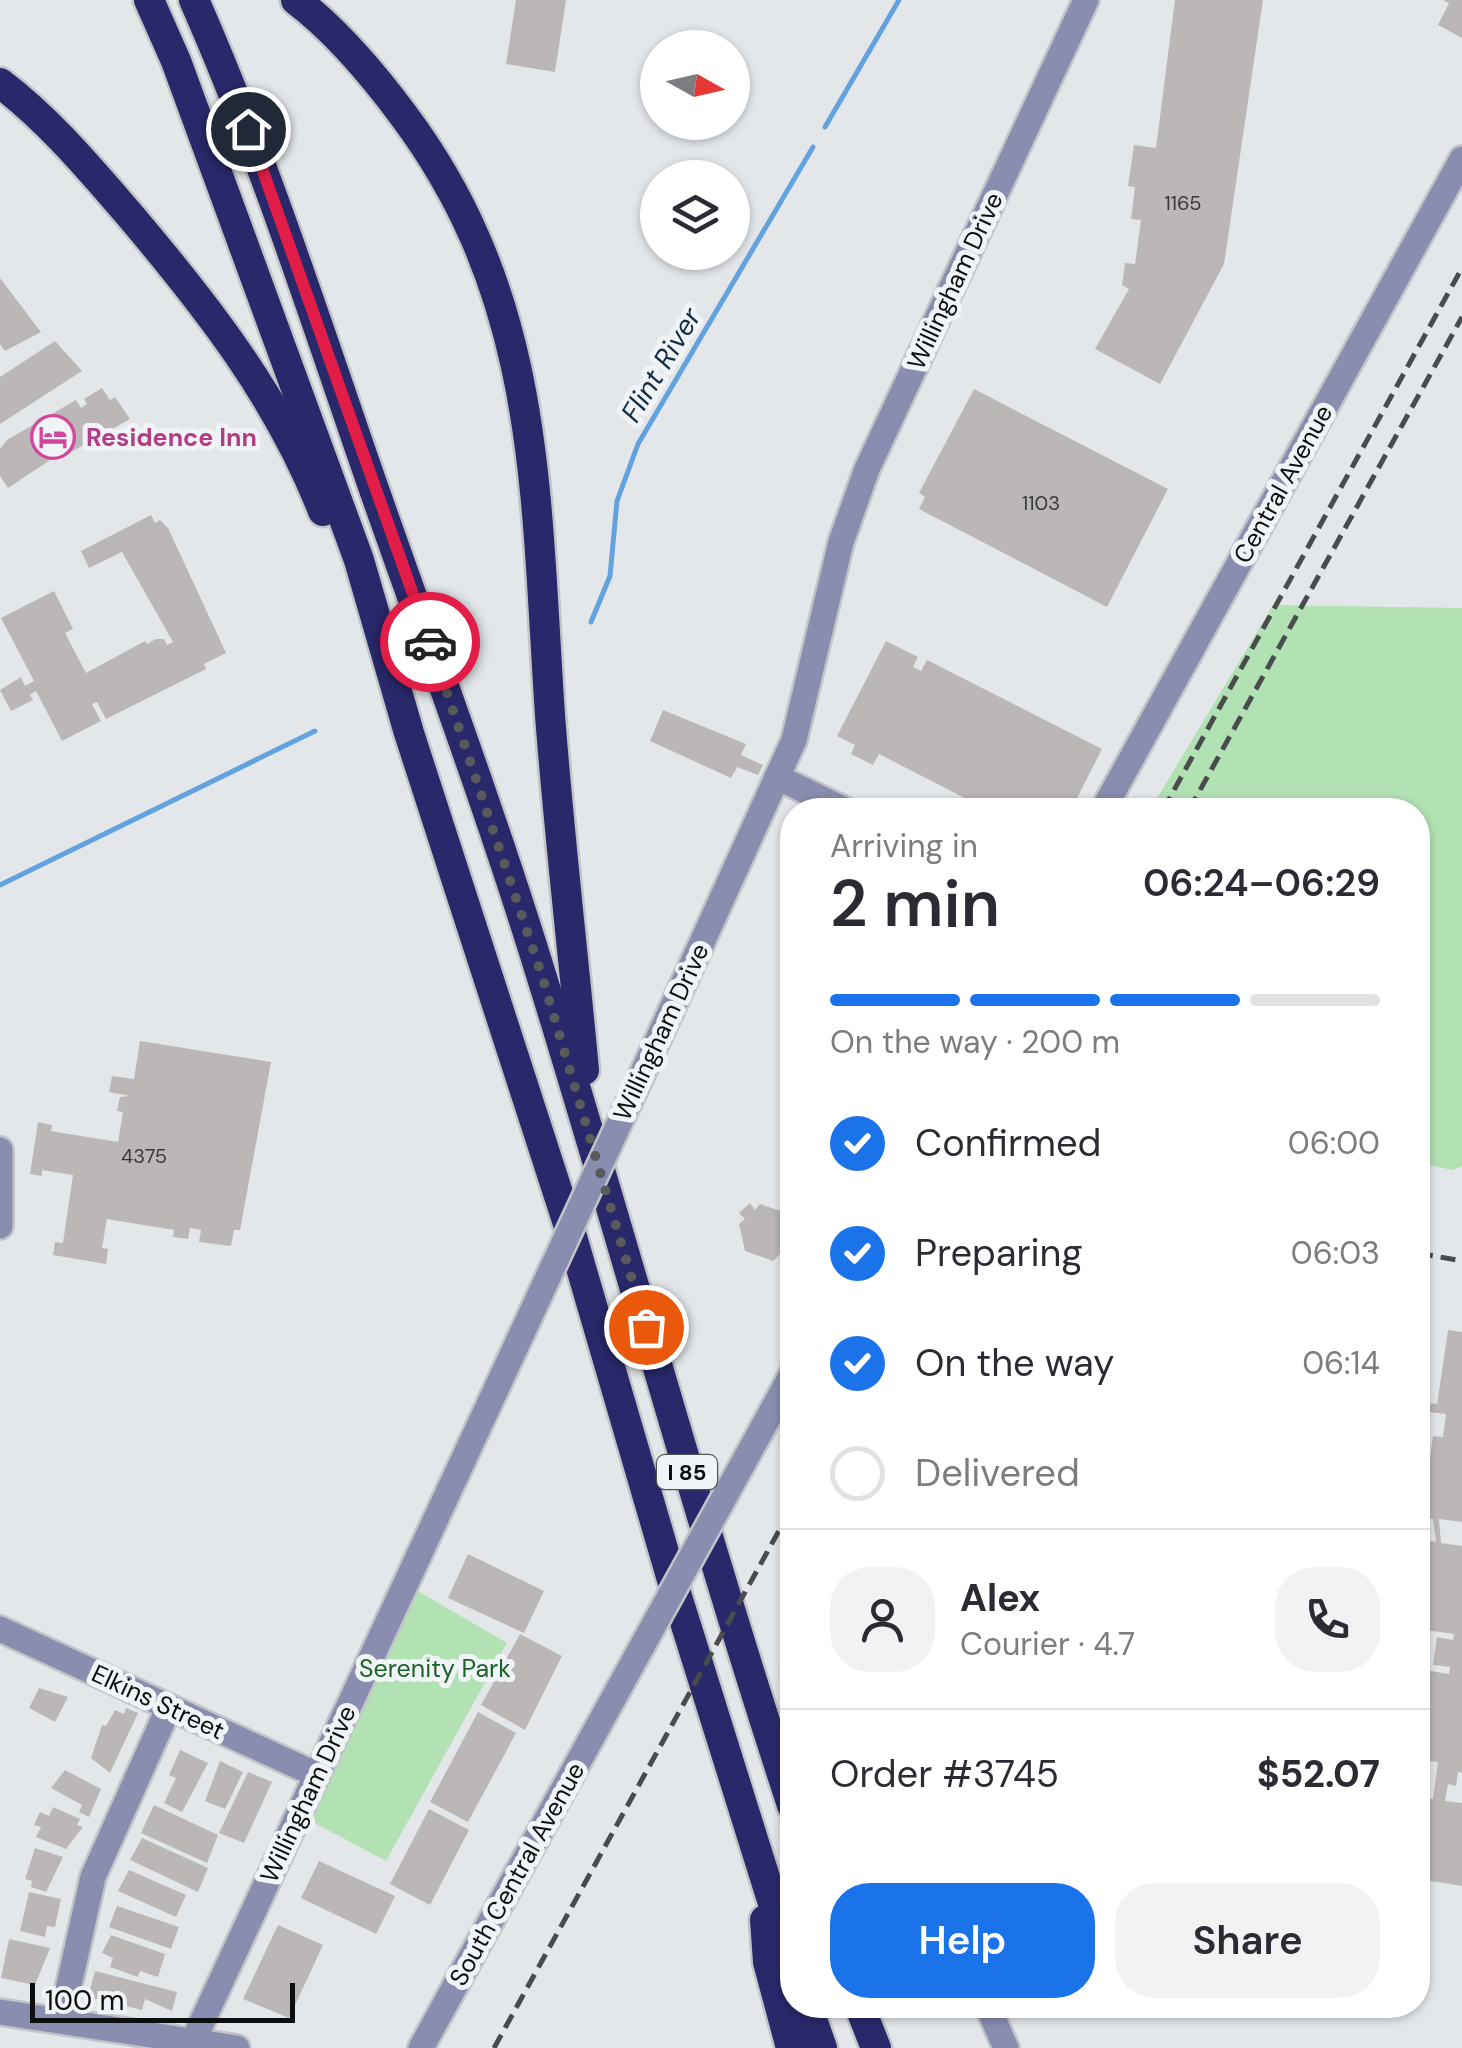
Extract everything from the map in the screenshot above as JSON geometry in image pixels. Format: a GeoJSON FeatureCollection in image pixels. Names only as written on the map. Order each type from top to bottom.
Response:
{"type":"FeatureCollection","features":[{"type":"Feature","properties":{"kind":"highway","name":"I 85"},"geometry":{"type":"LineString","coordinates":[[149,0],[176,61],[359,560],[410,732],[570,1230],[780,1928]]}},
{"type":"Feature","properties":{"kind":"highway","name":"I 85"},"geometry":{"type":"LineString","coordinates":[[194,0],[248,129],[442,674],[590,1137],[704,1536],[780,1768]]}},
{"type":"Feature","properties":{"kind":"highway"},"geometry":{"type":"LineString","coordinates":[[296,0],[374,76],[429,149],[491,270],[512,336],[532,448],[551,722],[590,1137]]}},
{"type":"Feature","properties":{"kind":"highway"},"geometry":{"type":"LineString","coordinates":[[0,84],[95,175],[205,304],[247,362],[314,490],[410,732]]}},
{"type":"Feature","properties":{"kind":"highway"},"geometry":{"type":"LineString","coordinates":[[761,1872],[768,1962],[780,2007]]}},
{"type":"Feature","properties":{"kind":"highway"},"geometry":{"type":"LineString","coordinates":[[783,2018],[791,2048]]}},
{"type":"Feature","properties":{"kind":"highway"},"geometry":{"type":"LineString","coordinates":[[812,2018],[822,2048]]}},
{"type":"Feature","properties":{"kind":"highway"},"geometry":{"type":"LineString","coordinates":[[865,2018],[876,2048]]}},
{"type":"Feature","properties":{"kind":"street","name":"Willingham Drive"},"geometry":{"type":"LineString","coordinates":[[192,2045],[778,776],[800,719],[841,542],[867,469],[1086,0]]}},
{"type":"Feature","properties":{"kind":"street","name":"Central Avenue"},"geometry":{"type":"LineString","coordinates":[[1111,798],[1462,159]]}},
{"type":"Feature","properties":{"kind":"street"},"geometry":{"type":"LineString","coordinates":[[778,776],[821,798]]}},
{"type":"Feature","properties":{"kind":"street"},"geometry":{"type":"LineString","coordinates":[[0,1150],[0,1226]]}},
{"type":"Feature","properties":{"kind":"street","name":"South Central Avenue"},"geometry":{"type":"LineString","coordinates":[[421,2048],[780,1397]]}},
{"type":"Feature","properties":{"kind":"street","name":"Elkins Street"},"geometry":{"type":"LineString","coordinates":[[0,1629],[317,1775]]}},
{"type":"Feature","properties":{"kind":"street"},"geometry":{"type":"LineString","coordinates":[[61,2022],[92,1877],[169,1707]]}},
{"type":"Feature","properties":{"kind":"street"},"geometry":{"type":"LineString","coordinates":[[0,2012],[192,2045],[237,2048]]}},
{"type":"Feature","properties":{"kind":"street"},"geometry":{"type":"LineString","coordinates":[[993,2018],[1006,2048]]}},
{"type":"Feature","properties":{"kind":"green space"},"geometry":{"type":"Polygon","coordinates":[[[1273,605],[1462,608],[1462,1166],[1453,1170],[1430,1165],[1430,798],[1157,798],[1273,605]]]}},
{"type":"Feature","properties":{"kind":"green space","name":"Serenity Park"},"geometry":{"type":"Polygon","coordinates":[[[416,1590],[507,1643],[386,1861],[307,1819],[416,1590]]]}},
{"type":"Feature","properties":{"kind":"building"},"geometry":{"type":"Polygon","coordinates":[[[516,0],[566,0],[555,72],[506,64],[516,0]]]}},
{"type":"Feature","properties":{"kind":"building"},"geometry":{"type":"Polygon","coordinates":[[[1175,0],[1263,0],[1224,264],[1160,384],[1095,349],[1129,289],[1122,285],[1125,263],[1135,264],[1141,220],[1131,219],[1135,187],[1128,186],[1134,145],[1156,148],[1175,0]]]}},
{"type":"Feature","properties":{"kind":"building"},"geometry":{"type":"Polygon","coordinates":[[[1443,0],[1462,0],[1462,38],[1438,25],[1449,3],[1443,0]]]}},
{"type":"Feature","properties":{"kind":"building"},"geometry":{"type":"Polygon","coordinates":[[[0,278],[41,332],[5,351],[0,344],[0,278]]]}},
{"type":"Feature","properties":{"kind":"building","name":"Residence Inn"},"geometry":{"type":"Polygon","coordinates":[[[55,341],[82,371],[0,424],[0,377],[55,341]]]}},
{"type":"Feature","properties":{"kind":"building","name":"Residence Inn"},"geometry":{"type":"Polygon","coordinates":[[[102,388],[110,400],[115,397],[130,419],[64,456],[62,452],[8,488],[0,476],[0,449],[7,440],[76,400],[81,408],[87,404],[84,399],[102,388]]]}},
{"type":"Feature","properties":{"kind":"building"},"geometry":{"type":"Polygon","coordinates":[[[974,389],[1168,489],[1107,607],[919,509],[925,497],[919,493],[974,389]]]}},
{"type":"Feature","properties":{"kind":"building"},"geometry":{"type":"Polygon","coordinates":[[[151,515],[155,523],[160,520],[168,528],[226,653],[204,664],[206,669],[106,719],[97,702],[92,704],[101,721],[62,741],[36,691],[30,695],[33,700],[11,711],[0,690],[21,677],[25,686],[34,681],[1,618],[54,591],[73,629],[65,633],[86,673],[145,641],[147,644],[164,639],[167,645],[173,642],[122,552],[89,568],[81,551],[151,515]]]}},
{"type":"Feature","properties":{"kind":"building"},"geometry":{"type":"Polygon","coordinates":[[[886,641],[918,657],[913,667],[921,671],[927,660],[1102,749],[1077,798],[965,798],[879,754],[873,765],[851,754],[855,745],[837,736],[886,641]]]}},
{"type":"Feature","properties":{"kind":"building"},"geometry":{"type":"Polygon","coordinates":[[[663,710],[746,744],[741,755],[763,765],[758,775],[737,767],[731,778],[650,741],[663,710]]]}},
{"type":"Feature","properties":{"kind":"building"},"geometry":{"type":"Polygon","coordinates":[[[140,1041],[271,1062],[240,1230],[234,1230],[231,1246],[199,1242],[201,1230],[190,1228],[188,1239],[173,1237],[174,1230],[107,1219],[102,1248],[108,1249],[106,1264],[53,1255],[55,1242],[63,1243],[73,1175],[42,1170],[42,1176],[30,1174],[38,1122],[52,1125],[51,1131],[118,1142],[123,1112],[117,1111],[120,1097],[130,1096],[109,1092],[112,1076],[134,1079],[140,1041]]]}},
{"type":"Feature","properties":{"kind":"building"},"geometry":{"type":"Polygon","coordinates":[[[750,1203],[755,1210],[760,1204],[780,1211],[780,1254],[773,1261],[745,1251],[739,1224],[745,1219],[739,1213],[750,1203]]]}},
{"type":"Feature","properties":{"kind":"building"},"geometry":{"type":"Polygon","coordinates":[[[1448,1330],[1462,1332],[1462,1522],[1439,1519],[1441,1543],[1462,1546],[1462,1773],[1458,1772],[1456,1786],[1448,1784],[1445,1801],[1462,1803],[1462,1886],[1430,1881],[1430,1799],[1433,1799],[1438,1762],[1430,1761],[1430,1671],[1449,1674],[1450,1667],[1433,1665],[1437,1637],[1453,1640],[1454,1634],[1430,1631],[1430,1541],[1436,1542],[1430,1518],[1430,1458],[1433,1436],[1443,1437],[1446,1414],[1430,1412],[1431,1403],[1437,1404],[1448,1330]]]}},
{"type":"Feature","properties":{"kind":"building"},"geometry":{"type":"Polygon","coordinates":[[[468,1554],[544,1591],[524,1633],[448,1598],[468,1554]]]}},
{"type":"Feature","properties":{"kind":"building"},"geometry":{"type":"Polygon","coordinates":[[[520,1634],[562,1656],[525,1730],[481,1705],[520,1634]]]}},
{"type":"Feature","properties":{"kind":"building"},"geometry":{"type":"Polygon","coordinates":[[[39,1688],[68,1697],[55,1722],[29,1708],[39,1688]]]}},
{"type":"Feature","properties":{"kind":"building"},"geometry":{"type":"Polygon","coordinates":[[[126,1708],[138,1713],[110,1773],[91,1758],[102,1725],[106,1726],[115,1710],[124,1714],[126,1708]]]}},
{"type":"Feature","properties":{"kind":"building"},"geometry":{"type":"Polygon","coordinates":[[[478,1712],[516,1733],[468,1822],[430,1802],[478,1712]]]}},
{"type":"Feature","properties":{"kind":"building"},"geometry":{"type":"Polygon","coordinates":[[[180,1750],[208,1763],[182,1812],[164,1803],[176,1778],[169,1775],[180,1750]]]}},
{"type":"Feature","properties":{"kind":"building"},"geometry":{"type":"Polygon","coordinates":[[[220,1761],[243,1772],[225,1809],[205,1801],[220,1761]]]}},
{"type":"Feature","properties":{"kind":"building"},"geometry":{"type":"Polygon","coordinates":[[[65,1770],[101,1789],[89,1817],[79,1812],[82,1805],[51,1788],[65,1770]]]}},
{"type":"Feature","properties":{"kind":"building"},"geometry":{"type":"Polygon","coordinates":[[[248,1772],[272,1782],[244,1843],[219,1833],[248,1772]]]}},
{"type":"Feature","properties":{"kind":"building"},"geometry":{"type":"Polygon","coordinates":[[[154,1805],[218,1835],[207,1863],[141,1833],[154,1805]]]}},
{"type":"Feature","properties":{"kind":"building"},"geometry":{"type":"Polygon","coordinates":[[[53,1807],[80,1819],[77,1825],[83,1827],[66,1849],[36,1837],[41,1827],[34,1825],[40,1812],[49,1816],[53,1807]]]}},
{"type":"Feature","properties":{"kind":"building"},"geometry":{"type":"Polygon","coordinates":[[[429,1809],[469,1830],[430,1905],[390,1884],[429,1809]]]}},
{"type":"Feature","properties":{"kind":"building"},"geometry":{"type":"Polygon","coordinates":[[[142,1838],[208,1868],[198,1892],[130,1860],[142,1838]]]}},
{"type":"Feature","properties":{"kind":"building"},"geometry":{"type":"Polygon","coordinates":[[[35,1848],[63,1857],[46,1892],[31,1887],[32,1881],[25,1879],[35,1848]]]}},
{"type":"Feature","properties":{"kind":"building"},"geometry":{"type":"Polygon","coordinates":[[[319,1861],[395,1896],[376,1934],[301,1898],[319,1861]]]}},
{"type":"Feature","properties":{"kind":"building"},"geometry":{"type":"Polygon","coordinates":[[[129,1870],[186,1895],[176,1917],[118,1891],[129,1870]]]}},
{"type":"Feature","properties":{"kind":"building"},"geometry":{"type":"Polygon","coordinates":[[[29,1892],[61,1899],[55,1927],[47,1926],[45,1937],[20,1931],[29,1892]]]}},
{"type":"Feature","properties":{"kind":"building"},"geometry":{"type":"Polygon","coordinates":[[[117,1906],[179,1927],[171,1949],[109,1927],[117,1906]]]}},
{"type":"Feature","properties":{"kind":"building"},"geometry":{"type":"Polygon","coordinates":[[[278,1925],[323,1945],[289,2018],[243,1999],[278,1925]]]}},
{"type":"Feature","properties":{"kind":"building"},"geometry":{"type":"Polygon","coordinates":[[[111,1935],[165,1954],[158,1977],[140,1971],[138,1977],[110,1967],[113,1958],[102,1953],[111,1935]]]}},
{"type":"Feature","properties":{"kind":"building"},"geometry":{"type":"Polygon","coordinates":[[[9,1939],[50,1948],[35,1985],[1,1978],[9,1939]]]}},
{"type":"Feature","properties":{"kind":"building"},"geometry":{"type":"Polygon","coordinates":[[[95,1971],[177,1992],[172,2011],[145,1999],[142,2010],[88,1997],[95,1971]]]}},
{"type":"Feature","properties":{"kind":"waterway","name":"Flint River"},"geometry":{"type":"LineString","coordinates":[[825,127],[899,0]]}},
{"type":"Feature","properties":{"kind":"waterway","name":"Flint River"},"geometry":{"type":"LineString","coordinates":[[591,622],[610,576],[617,501],[638,444],[813,147]]}},
{"type":"Feature","properties":{"kind":"waterway","name":"Flint River"},"geometry":{"type":"LineString","coordinates":[[0,885],[315,731]]}},
{"type":"Feature","properties":{"kind":"railway"},"geometry":{"type":"LineString","coordinates":[[1170,798],[1462,268]]}},
{"type":"Feature","properties":{"kind":"railway"},"geometry":{"type":"LineString","coordinates":[[1196,798],[1462,317]]}},
{"type":"Feature","properties":{"kind":"railway"},"geometry":{"type":"LineString","coordinates":[[1430,1255],[1462,1261]]}},
{"type":"Feature","properties":{"kind":"railway"},"geometry":{"type":"LineString","coordinates":[[494,2048],[780,1529]]}},
{"type":"Feature","properties":{"kind":"way so far"},"geometry":{"type":"LineString","coordinates":[[430,642],[542,976],[646,1327]]}},
{"type":"Feature","properties":{"kind":"place","name":"Residence Inn"},"geometry":{"type":"Point","coordinates":[53,437]}},
{"type":"Feature","properties":{"kind":"route"},"geometry":{"type":"LineString","coordinates":[[248,129],[430,642]]}}]}
